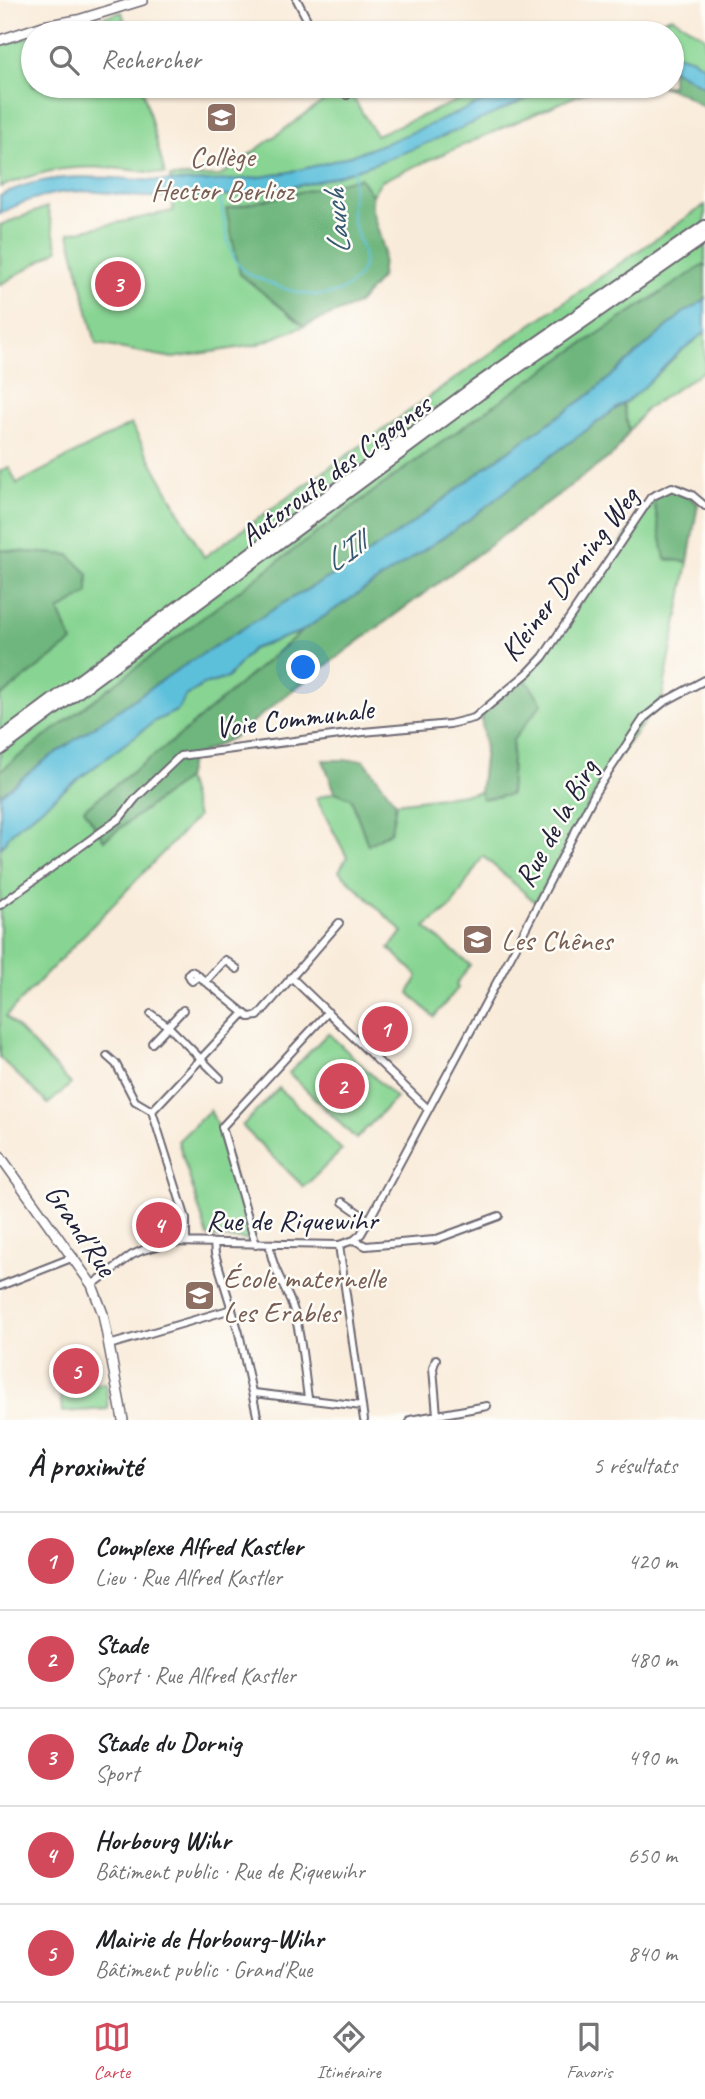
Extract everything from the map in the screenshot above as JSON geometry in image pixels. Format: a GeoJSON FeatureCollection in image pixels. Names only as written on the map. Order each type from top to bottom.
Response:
{"type":"FeatureCollection","features":[{"type":"Feature","properties":{"kind":"highway","name":"Autoroute des Cigognes"},"geometry":{"type":"LineString","coordinates":[[0,739],[463,394],[705,226]]}},
{"type":"Feature","properties":{"kind":"highway","name":"Autoroute des Cigognes"},"geometry":{"type":"LineString","coordinates":[[0,750],[480,394],[705,237]]}},
{"type":"Feature","properties":{"kind":"main road"},"geometry":{"type":"LineString","coordinates":[[72,21],[142,0]]}},
{"type":"Feature","properties":{"kind":"main road"},"geometry":{"type":"LineString","coordinates":[[0,40],[21,33]]}},
{"type":"Feature","properties":{"kind":"main road","name":"Grand'Rue"},"geometry":{"type":"LineString","coordinates":[[0,1156],[92,1285],[103,1314],[123,1420]]}},
{"type":"Feature","properties":{"kind":"street"},"geometry":{"type":"LineString","coordinates":[[297,0],[308,21]]}},
{"type":"Feature","properties":{"kind":"street","name":"Kleiner Dorning Weg"},"geometry":{"type":"LineString","coordinates":[[474,718],[544,657],[651,498],[673,487],[692,495],[705,506]]}},
{"type":"Feature","properties":{"kind":"street","name":"Rue de la Birg"},"geometry":{"type":"LineString","coordinates":[[354,1240],[369,1220],[590,802],[638,726],[656,707],[705,680]]}},
{"type":"Feature","properties":{"kind":"street","name":"Voie Communale"},"geometry":{"type":"LineString","coordinates":[[0,905],[120,818],[136,798],[180,756],[363,732],[450,724],[474,718]]}},
{"type":"Feature","properties":{"kind":"street"},"geometry":{"type":"LineString","coordinates":[[237,969],[225,960],[202,979],[249,1017],[258,1016],[339,923]]}},
{"type":"Feature","properties":{"kind":"street"},"geometry":{"type":"LineString","coordinates":[[291,976],[428,1110]]}},
{"type":"Feature","properties":{"kind":"street"},"geometry":{"type":"LineString","coordinates":[[152,1043],[183,1010]]}},
{"type":"Feature","properties":{"kind":"street"},"geometry":{"type":"LineString","coordinates":[[256,1245],[222,1127],[328,1012]]}},
{"type":"Feature","properties":{"kind":"street"},"geometry":{"type":"LineString","coordinates":[[152,1111],[244,1013]]}},
{"type":"Feature","properties":{"kind":"street"},"geometry":{"type":"LineString","coordinates":[[151,1014],[168,1026],[220,1078]]}},
{"type":"Feature","properties":{"kind":"street"},"geometry":{"type":"LineString","coordinates":[[107,1056],[116,1064],[135,1101],[152,1111]]}},
{"type":"Feature","properties":{"kind":"street"},"geometry":{"type":"LineString","coordinates":[[152,1111],[186,1219],[186,1242]]}},
{"type":"Feature","properties":{"kind":"street"},"geometry":{"type":"LineString","coordinates":[[343,1202],[369,1220]]}},
{"type":"Feature","properties":{"kind":"street","name":"Rue de Riquewihr"},"geometry":{"type":"LineString","coordinates":[[92,1285],[132,1255],[172,1242],[339,1245],[354,1240],[366,1246],[433,1240],[499,1216]]}},
{"type":"Feature","properties":{"kind":"street"},"geometry":{"type":"LineString","coordinates":[[214,1243],[254,1393],[258,1420]]}},
{"type":"Feature","properties":{"kind":"street"},"geometry":{"type":"LineString","coordinates":[[270,1245],[270,1255],[287,1289],[295,1314],[308,1398]]}},
{"type":"Feature","properties":{"kind":"street"},"geometry":{"type":"LineString","coordinates":[[339,1245],[364,1420]]}},
{"type":"Feature","properties":{"kind":"street"},"geometry":{"type":"LineString","coordinates":[[0,1286],[74,1257]]}},
{"type":"Feature","properties":{"kind":"street"},"geometry":{"type":"LineString","coordinates":[[109,1345],[232,1309]]}},
{"type":"Feature","properties":{"kind":"street"},"geometry":{"type":"LineString","coordinates":[[436,1359],[433,1368],[438,1415]]}},
{"type":"Feature","properties":{"kind":"street"},"geometry":{"type":"LineString","coordinates":[[254,1393],[362,1406]]}},
{"type":"Feature","properties":{"kind":"street"},"geometry":{"type":"LineString","coordinates":[[410,1420],[487,1406]]}},
{"type":"Feature","properties":{"kind":"green space"},"geometry":{"type":"Polygon","coordinates":[[[122,12],[125,21],[88,21],[122,12]]]}},
{"type":"Feature","properties":{"kind":"green space"},"geometry":{"type":"Polygon","coordinates":[[[672,17],[679,21],[658,21],[672,17]]]}},
{"type":"Feature","properties":{"kind":"green space"},"geometry":{"type":"Polygon","coordinates":[[[684,24],[705,37],[705,67],[684,56],[684,24]]]}},
{"type":"Feature","properties":{"kind":"green space"},"geometry":{"type":"Polygon","coordinates":[[[21,39],[21,98],[145,98],[165,174],[111,168],[70,168],[42,173],[0,187],[0,45],[21,39]]]}},
{"type":"Feature","properties":{"kind":"green space"},"geometry":{"type":"Polygon","coordinates":[[[684,76],[705,87],[705,108],[684,95],[684,76]]]}},
{"type":"Feature","properties":{"kind":"green space"},"geometry":{"type":"Polygon","coordinates":[[[327,98],[353,98],[376,135],[464,98],[571,98],[381,181],[372,195],[360,178],[240,274],[304,326],[256,345],[173,358],[96,344],[69,233],[173,211],[170,177],[220,176],[327,98]]]}},
{"type":"Feature","properties":{"kind":"green space"},"geometry":{"type":"Polygon","coordinates":[[[360,178],[372,195],[372,210],[384,250],[381,278],[358,304],[304,326],[240,274],[226,209],[360,178]]]}},
{"type":"Feature","properties":{"kind":"green space"},"geometry":{"type":"Polygon","coordinates":[[[705,205],[705,264],[561,359],[407,467],[0,771],[0,697],[72,642],[59,611],[88,593],[69,555],[0,550],[0,471],[9,467],[17,484],[131,424],[204,557],[529,326],[705,205]]]}},
{"type":"Feature","properties":{"kind":"green space"},"geometry":{"type":"Polygon","coordinates":[[[47,207],[58,250],[0,285],[0,225],[47,207]]]}},
{"type":"Feature","properties":{"kind":"green space"},"geometry":{"type":"Polygon","coordinates":[[[705,264],[705,300],[683,313],[592,393],[494,461],[406,528],[341,571],[290,599],[174,672],[44,761],[0,795],[0,771],[138,666],[488,410],[705,264]]]}},
{"type":"Feature","properties":{"kind":"green space"},"geometry":{"type":"Polygon","coordinates":[[[705,332],[705,370],[646,409],[629,431],[623,404],[705,332]]]}},
{"type":"Feature","properties":{"kind":"green space"},"geometry":{"type":"Polygon","coordinates":[[[623,404],[629,431],[615,453],[290,692],[234,737],[191,758],[186,779],[104,840],[84,809],[178,737],[302,631],[466,522],[623,404]]]}},
{"type":"Feature","properties":{"kind":"green space"},"geometry":{"type":"Polygon","coordinates":[[[677,486],[698,504],[688,562],[665,559],[653,497],[677,486]]]}},
{"type":"Feature","properties":{"kind":"green space"},"geometry":{"type":"Polygon","coordinates":[[[653,497],[665,559],[688,562],[662,698],[606,773],[535,902],[483,856],[451,907],[425,927],[470,965],[456,985],[458,988],[434,1017],[409,993],[418,976],[389,948],[403,932],[339,871],[347,857],[316,798],[335,792],[351,798],[368,845],[391,831],[396,803],[480,792],[482,799],[510,795],[513,740],[542,703],[523,676],[544,654],[653,497]]]}},
{"type":"Feature","properties":{"kind":"green space"},"geometry":{"type":"Polygon","coordinates":[[[0,550],[69,555],[88,574],[88,593],[59,611],[72,642],[0,697],[0,550]]]}},
{"type":"Feature","properties":{"kind":"green space"},"geometry":{"type":"Polygon","coordinates":[[[302,631],[178,737],[84,809],[104,840],[186,779],[197,817],[6,1016],[71,1084],[48,1104],[0,1058],[0,849],[12,832],[55,797],[155,721],[178,710],[185,697],[203,685],[227,678],[252,649],[302,631]]]}},
{"type":"Feature","properties":{"kind":"green space"},"geometry":{"type":"Polygon","coordinates":[[[523,676],[542,703],[513,740],[510,795],[482,799],[480,792],[485,750],[481,716],[523,676]]]}},
{"type":"Feature","properties":{"kind":"green space"},"geometry":{"type":"Polygon","coordinates":[[[323,760],[364,760],[396,803],[391,831],[368,845],[351,798],[335,792],[323,760]]]}},
{"type":"Feature","properties":{"kind":"green space"},"geometry":{"type":"Polygon","coordinates":[[[328,1033],[396,1098],[356,1139],[289,1073],[328,1033]]]}},
{"type":"Feature","properties":{"kind":"green space"},"geometry":{"type":"Polygon","coordinates":[[[279,1088],[342,1150],[304,1187],[242,1126],[279,1088]]]}},
{"type":"Feature","properties":{"kind":"green space"},"geometry":{"type":"Polygon","coordinates":[[[210,1110],[219,1129],[253,1240],[208,1237],[178,1141],[210,1110]]]}},
{"type":"Feature","properties":{"kind":"green space"},"geometry":{"type":"Polygon","coordinates":[[[106,1383],[108,1409],[62,1412],[60,1389],[106,1383]]]}},
{"type":"Feature","properties":{"kind":"water"},"geometry":{"type":"Polygon","coordinates":[[[684,56],[705,67],[705,87],[684,76],[684,56]]]}},
{"type":"Feature","properties":{"kind":"water"},"geometry":{"type":"Polygon","coordinates":[[[491,98],[529,98],[385,160],[277,190],[198,198],[72,192],[34,199],[0,214],[0,196],[39,182],[80,177],[173,182],[252,178],[355,154],[491,98]]]}},
{"type":"Feature","properties":{"kind":"water"},"geometry":{"type":"Polygon","coordinates":[[[705,300],[705,332],[675,356],[640,391],[466,522],[302,631],[252,649],[227,678],[203,685],[185,697],[178,710],[155,721],[55,797],[12,832],[0,849],[0,795],[44,761],[174,672],[290,599],[341,571],[406,528],[494,461],[592,393],[683,313],[705,300]]]}},
{"type":"Feature","properties":{"kind":"waterway","name":"Lauch"},"geometry":{"type":"LineString","coordinates":[[220,198],[229,244],[236,261],[244,271],[289,290],[315,295],[327,294],[350,285],[363,267],[363,252],[352,213],[354,170]]}},
{"type":"Feature","properties":{"kind":"place","name":"Collège Hector Berlioz"},"geometry":{"type":"Point","coordinates":[222,118]}},
{"type":"Feature","properties":{"kind":"place","name":"Stade du Dornig"},"geometry":{"type":"Point","coordinates":[118,284]}},
{"type":"Feature","properties":{"kind":"place","name":"Les Chênes"},"geometry":{"type":"Point","coordinates":[478,940]}},
{"type":"Feature","properties":{"kind":"place","name":"Complexe Alfred Kastler"},"geometry":{"type":"Point","coordinates":[385,1029]}},
{"type":"Feature","properties":{"kind":"place","name":"Stade"},"geometry":{"type":"Point","coordinates":[342,1086]}},
{"type":"Feature","properties":{"kind":"place","name":"Horbourg Wihr"},"geometry":{"type":"Point","coordinates":[159,1225]}},
{"type":"Feature","properties":{"kind":"place","name":"École maternelle Les Erables"},"geometry":{"type":"Point","coordinates":[200,1295]}},
{"type":"Feature","properties":{"kind":"place","name":"Mairie de Horbourg-Wihr"},"geometry":{"type":"Point","coordinates":[76,1371]}},
{"type":"Feature","properties":{"kind":"water label","name":"L'Ill"},"geometry":{"type":"Point","coordinates":[344,552]}}]}
